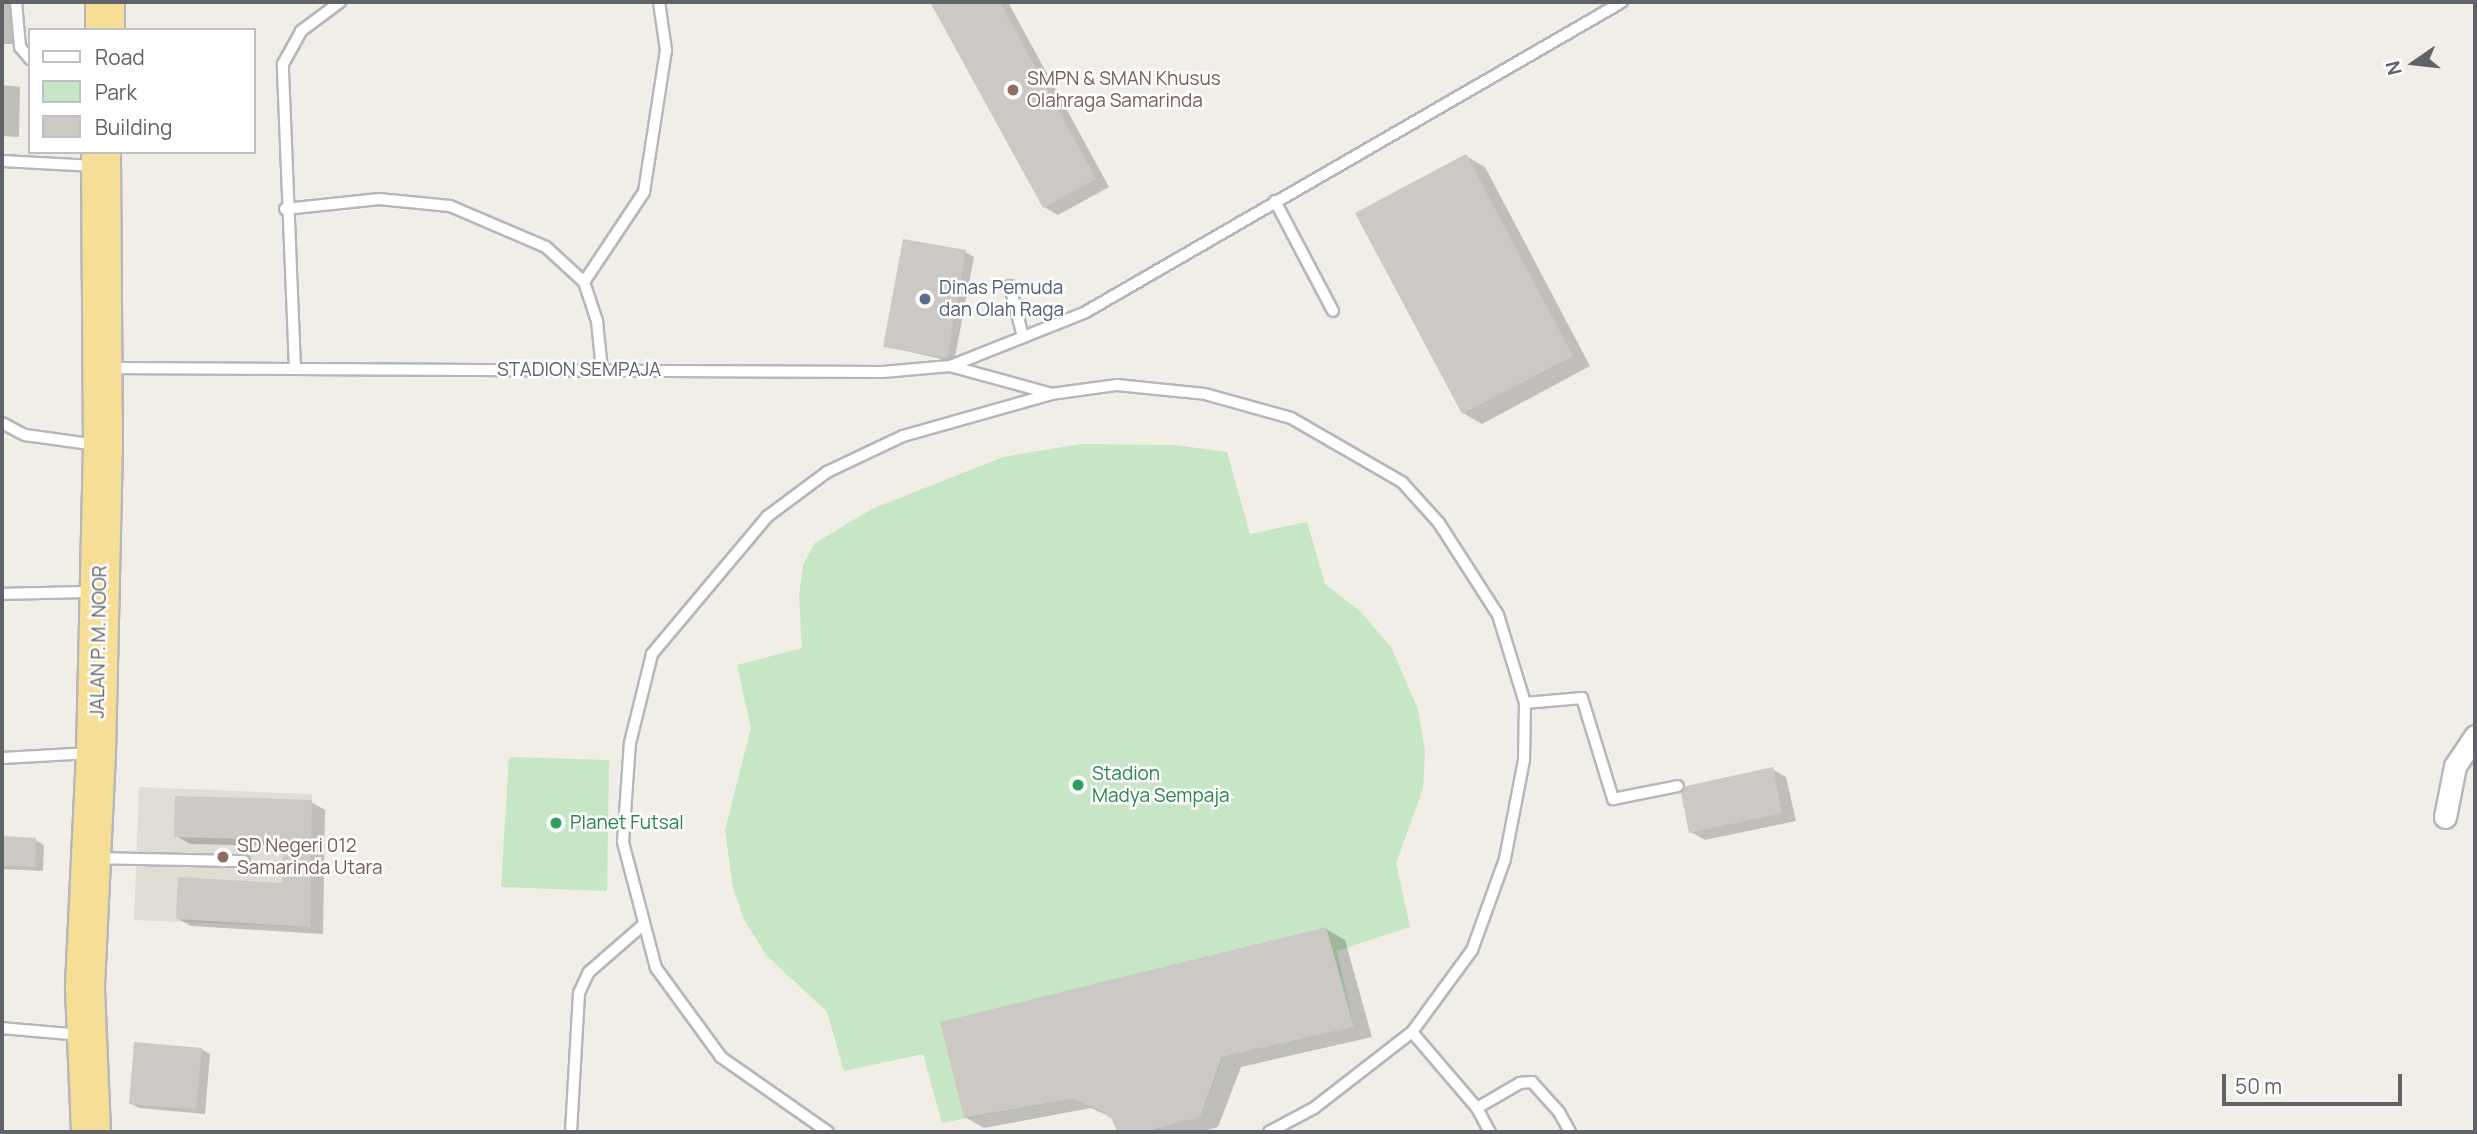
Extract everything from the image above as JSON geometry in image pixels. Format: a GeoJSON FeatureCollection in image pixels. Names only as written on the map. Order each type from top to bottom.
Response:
{"type":"FeatureCollection","features":[{"type":"Feature","properties":{"kind":"highway"},"geometry":{"type":"LineString","coordinates":[[105,28],[106,2]]}},
{"type":"Feature","properties":{"kind":"highway","name":"JALAN P. M. NOOR"},"geometry":{"type":"LineString","coordinates":[[91,1132],[85,986],[96,753],[103,446],[101,159]]}},
{"type":"Feature","properties":{"kind":"street"},"geometry":{"type":"LineString","coordinates":[[2445,817],[2455,766],[2475,736]]}},
{"type":"Feature","properties":{"kind":"lane"},"geometry":{"type":"LineString","coordinates":[[16,2],[20,47],[28,57]]}},
{"type":"Feature","properties":{"kind":"lane"},"geometry":{"type":"LineString","coordinates":[[295,369],[285,209],[283,64],[301,31],[340,2]]}},
{"type":"Feature","properties":{"kind":"lane"},"geometry":{"type":"LineString","coordinates":[[584,282],[644,192],[666,50],[659,2]]}},
{"type":"Feature","properties":{"kind":"lane"},"geometry":{"type":"LineString","coordinates":[[950,366],[1084,313],[1622,2]]}},
{"type":"Feature","properties":{"kind":"lane"},"geometry":{"type":"LineString","coordinates":[[2,161],[101,159]]}},
{"type":"Feature","properties":{"kind":"lane"},"geometry":{"type":"LineString","coordinates":[[285,209],[379,200],[450,206],[546,247],[584,282],[597,321],[602,370]]}},
{"type":"Feature","properties":{"kind":"lane"},"geometry":{"type":"LineString","coordinates":[[1275,201],[1333,311]]}},
{"type":"Feature","properties":{"kind":"lane"},"geometry":{"type":"LineString","coordinates":[[1010,286],[1023,337]]}},
{"type":"Feature","properties":{"kind":"lane","name":"STADION SEMPAJA"},"geometry":{"type":"LineString","coordinates":[[103,368],[883,372],[950,366],[1051,394]]}},
{"type":"Feature","properties":{"kind":"lane","name":"STADION SEMPAJA"},"geometry":{"type":"LineString","coordinates":[[828,1132],[721,1057],[656,968],[642,926],[623,842],[630,743],[652,654],[768,516],[827,472],[903,436],[1051,394],[1116,385],[1205,394],[1291,418],[1402,482],[1439,523],[1498,615],[1525,703],[1524,760],[1505,859],[1472,950],[1412,1032],[1314,1108],[1269,1132]]}},
{"type":"Feature","properties":{"kind":"lane"},"geometry":{"type":"LineString","coordinates":[[2,423],[25,435],[103,446]]}},
{"type":"Feature","properties":{"kind":"lane"},"geometry":{"type":"LineString","coordinates":[[2,594],[100,592]]}},
{"type":"Feature","properties":{"kind":"lane"},"geometry":{"type":"LineString","coordinates":[[1525,703],[1582,698],[1613,799],[1678,786]]}},
{"type":"Feature","properties":{"kind":"lane"},"geometry":{"type":"LineString","coordinates":[[2,758],[96,753]]}},
{"type":"Feature","properties":{"kind":"lane"},"geometry":{"type":"LineString","coordinates":[[90,858],[244,861]]}},
{"type":"Feature","properties":{"kind":"lane"},"geometry":{"type":"LineString","coordinates":[[571,1132],[579,993],[589,972],[642,926]]}},
{"type":"Feature","properties":{"kind":"lane"},"geometry":{"type":"LineString","coordinates":[[2,1028],[88,1035]]}},
{"type":"Feature","properties":{"kind":"lane"},"geometry":{"type":"LineString","coordinates":[[1412,1032],[1477,1108],[1490,1132]]}},
{"type":"Feature","properties":{"kind":"lane"},"geometry":{"type":"LineString","coordinates":[[1477,1108],[1520,1083],[1532,1082],[1559,1112],[1570,1132]]}},
{"type":"Feature","properties":{"kind":"shaded area","name":"SD Negeri 012 Samarinda Utara"},"geometry":{"type":"Polygon","coordinates":[[[139,787],[312,794],[307,927],[134,920],[139,787]]]}},
{"type":"Feature","properties":{"kind":"green space","name":"Stadion Madya Sempaja"},"geometry":{"type":"Polygon","coordinates":[[[1081,444],[1174,445],[1227,452],[1250,534],[1307,522],[1325,584],[1360,611],[1391,647],[1418,709],[1425,752],[1423,789],[1396,863],[1410,927],[1337,951],[1354,1027],[1223,1057],[1200,1117],[1144,1132],[1117,1132],[1112,1119],[1098,1109],[1071,1099],[942,1123],[923,1054],[844,1071],[827,1012],[766,955],[744,919],[733,888],[725,830],[751,728],[737,665],[802,648],[799,595],[803,565],[815,543],[872,509],[1003,457],[1081,444]]]}},
{"type":"Feature","properties":{"kind":"green space","name":"Planet Futsal"},"geometry":{"type":"Polygon","coordinates":[[[509,757],[609,760],[607,891],[501,887],[509,757]]]}},
{"type":"Feature","properties":{"kind":"building","name":"SMPN & SMAN Khusus Olahraga Samarinda"},"geometry":{"type":"Polygon","coordinates":[[[930,2],[1000,2],[1096,179],[1043,208],[930,2]]]}},
{"type":"Feature","properties":{"kind":"building"},"geometry":{"type":"Polygon","coordinates":[[[1466,154],[1573,356],[1462,414],[1355,213],[1466,154]]]}},
{"type":"Feature","properties":{"kind":"building","name":"Dinas Pemuda dan Olah Raga"},"geometry":{"type":"Polygon","coordinates":[[[903,239],[966,250],[947,358],[883,347],[903,239]]]}},
{"type":"Feature","properties":{"kind":"building"},"geometry":{"type":"Polygon","coordinates":[[[1773,767],[1782,813],[1689,833],[1681,793],[1686,786],[1773,767]]]}},
{"type":"Feature","properties":{"kind":"building"},"geometry":{"type":"Polygon","coordinates":[[[175,796],[312,800],[310,927],[176,919],[178,877],[282,883],[283,840],[174,837],[175,796]]]}},
{"type":"Feature","properties":{"kind":"building"},"geometry":{"type":"Polygon","coordinates":[[[2,836],[36,838],[35,867],[2,866],[2,836]]]}},
{"type":"Feature","properties":{"kind":"building"},"geometry":{"type":"Polygon","coordinates":[[[1326,927],[1354,1027],[1222,1057],[1200,1117],[1144,1132],[1117,1132],[1112,1119],[1098,1109],[1071,1099],[964,1118],[940,1022],[1326,927]]]}},
{"type":"Feature","properties":{"kind":"building"},"geometry":{"type":"Polygon","coordinates":[[[134,1042],[202,1048],[196,1109],[129,1104],[134,1042]]]}},
{"type":"Feature","properties":{"kind":"place","name":"SMPN & SMAN Khusus Olahraga Samarinda"},"geometry":{"type":"Point","coordinates":[1013,90]}},
{"type":"Feature","properties":{"kind":"place","name":"Dinas Pemuda dan Olah Raga"},"geometry":{"type":"Point","coordinates":[925,299]}},
{"type":"Feature","properties":{"kind":"place","name":"Stadion Madya Sempaja"},"geometry":{"type":"Point","coordinates":[1078,785]}},
{"type":"Feature","properties":{"kind":"place","name":"Planet Futsal"},"geometry":{"type":"Point","coordinates":[556,823]}},
{"type":"Feature","properties":{"kind":"place","name":"SD Negeri 012 Samarinda Utara"},"geometry":{"type":"Point","coordinates":[223,857]}}]}
